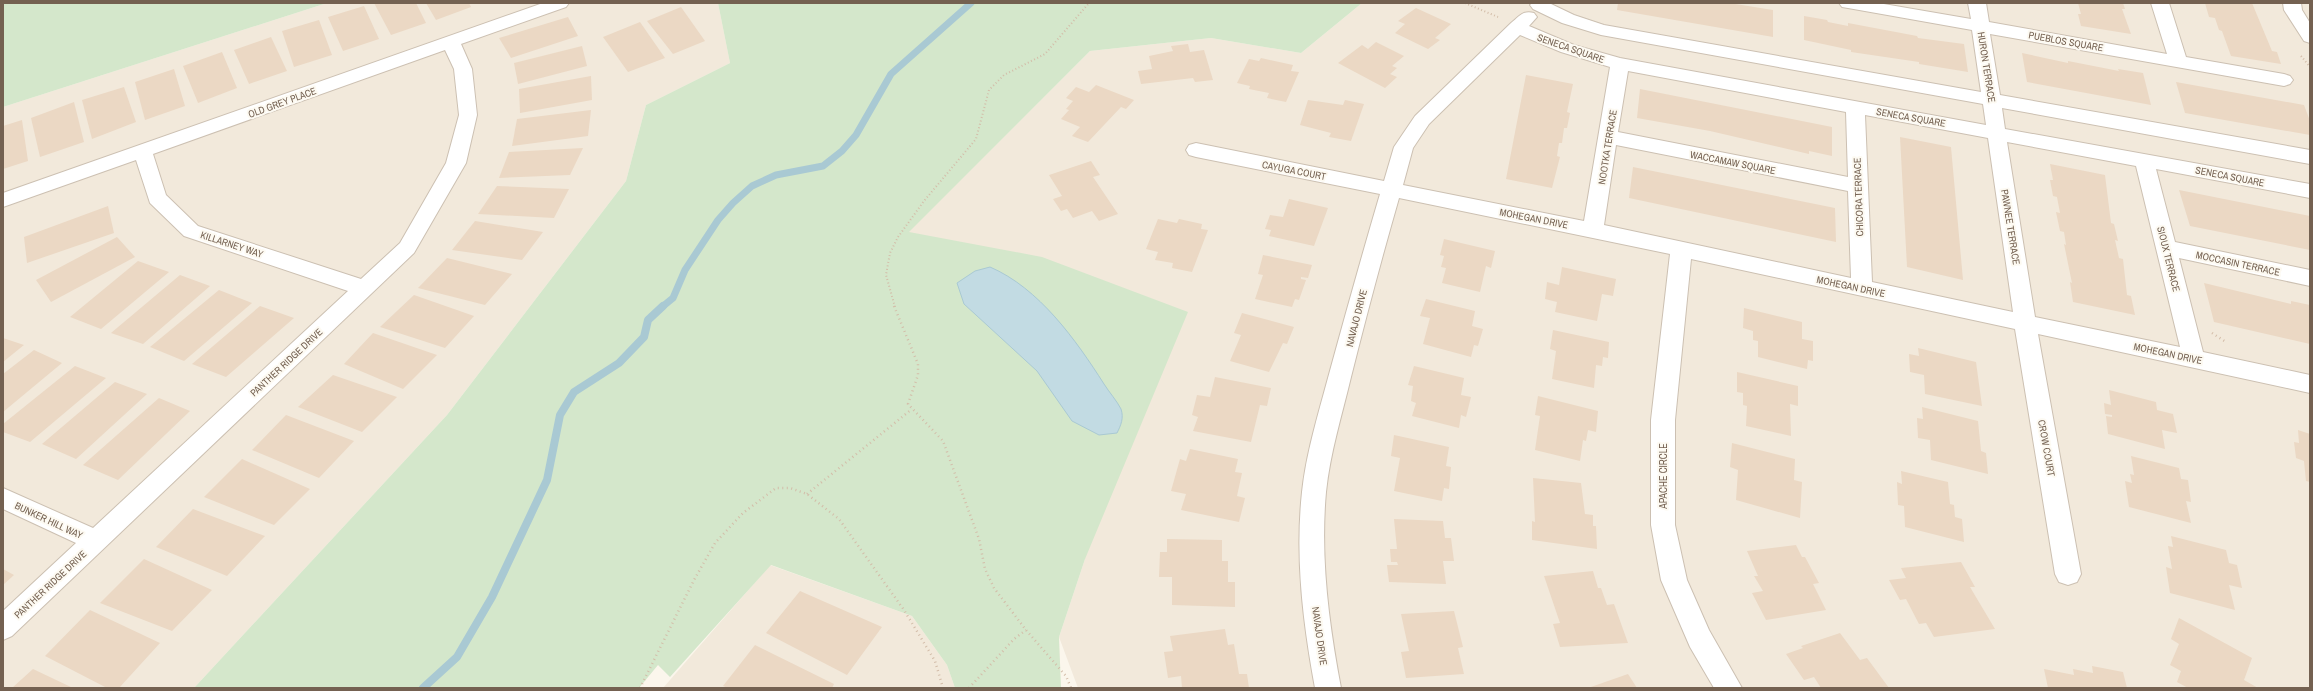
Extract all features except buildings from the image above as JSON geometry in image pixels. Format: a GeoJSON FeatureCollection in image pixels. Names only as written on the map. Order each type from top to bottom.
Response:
{"type":"FeatureCollection","features":[{"type":"Feature","properties":{"kind":"street","name":"OLD GREY PLACE"},"geometry":{"type":"LineString","coordinates":[[3,200],[560,3]]}},
{"type":"Feature","properties":{"kind":"street","name":"PUEBLOS SQUARE"},"geometry":{"type":"LineString","coordinates":[[1848,3],[2178,60],[2284,80]]}},
{"type":"Feature","properties":{"kind":"street","name":"HURON TERRACE"},"geometry":{"type":"LineString","coordinates":[[1977,3],[1996,132]]}},
{"type":"Feature","properties":{"kind":"street"},"geometry":{"type":"LineString","coordinates":[[2160,3],[2178,60]]}},
{"type":"Feature","properties":{"kind":"street"},"geometry":{"type":"LineString","coordinates":[[2292,3],[2293,10],[2308,31]]}},
{"type":"Feature","properties":{"kind":"street","name":"NAVAJO DRIVE"},"geometry":{"type":"LineString","coordinates":[[1328,688],[1318,636],[1311,558],[1314,492],[1324,439],[1368,268],[1404,147],[1422,120],[1540,4]]}},
{"type":"Feature","properties":{"kind":"street"},"geometry":{"type":"LineString","coordinates":[[1540,4],[1568,19],[1601,30],[2310,157]]}},
{"type":"Feature","properties":{"kind":"street","name":"SENECA SQUARE"},"geometry":{"type":"LineString","coordinates":[[1518,27],[1538,38],[1589,56],[1620,64],[2310,191]]}},
{"type":"Feature","properties":{"kind":"street","name":"PANTHER RIDGE DRIVE"},"geometry":{"type":"LineString","coordinates":[[3,628],[406,248],[456,163],[468,115],[463,69],[451,42]]}},
{"type":"Feature","properties":{"kind":"street","name":"NOOTKA TERRACE"},"geometry":{"type":"LineString","coordinates":[[1593,230],[1610,137],[1620,64]]}},
{"type":"Feature","properties":{"kind":"street","name":"CHICORA TERRACE"},"geometry":{"type":"LineString","coordinates":[[1855,107],[1862,288]]}},
{"type":"Feature","properties":{"kind":"street","name":"PAWNEE TERRACE"},"geometry":{"type":"LineString","coordinates":[[1996,132],[2025,322]]}},
{"type":"Feature","properties":{"kind":"street","name":"WACCAMAW SQUARE"},"geometry":{"type":"LineString","coordinates":[[1610,137],[1857,186]]}},
{"type":"Feature","properties":{"kind":"street","name":"CAYUGA COURT"},"geometry":{"type":"LineString","coordinates":[[1196,150],[1392,189]]}},
{"type":"Feature","properties":{"kind":"street","name":"KILLARNEY WAY"},"geometry":{"type":"LineString","coordinates":[[143,151],[157,198],[191,231],[364,288]]}},
{"type":"Feature","properties":{"kind":"street","name":"SIOUX TERRACE"},"geometry":{"type":"LineString","coordinates":[[2144,160],[2194,358]]}},
{"type":"Feature","properties":{"kind":"street","name":"MOHEGAN DRIVE"},"geometry":{"type":"LineString","coordinates":[[1392,189],[1593,230],[1681,251],[2025,322],[2310,384]]}},
{"type":"Feature","properties":{"kind":"street","name":"MOCCASIN TERRACE"},"geometry":{"type":"LineString","coordinates":[[2166,248],[2310,278]]}},
{"type":"Feature","properties":{"kind":"street","name":"APACHE CIRCLE"},"geometry":{"type":"LineString","coordinates":[[1681,251],[1664,420],[1663,525],[1674,580],[1699,638],[1729,688]]}},
{"type":"Feature","properties":{"kind":"street","name":"CROW COURT"},"geometry":{"type":"LineString","coordinates":[[2025,322],[2068,574]]}},
{"type":"Feature","properties":{"kind":"street","name":"BUNKER HILL WAY"},"geometry":{"type":"LineString","coordinates":[[3,498],[96,541]]}},
{"type":"Feature","properties":{"kind":"path"},"geometry":{"type":"LineString","coordinates":[[1071,688],[1066,676],[1026,630],[994,588],[985,569],[979,539],[943,441],[908,404],[908,396],[918,379],[919,367],[912,345],[892,298],[886,278],[886,266],[894,244],[976,139],[981,128],[981,113],[985,98],[993,85],[1000,78],[1046,54],[1089,3]]}},
{"type":"Feature","properties":{"kind":"path"},"geometry":{"type":"LineString","coordinates":[[1465,3],[1518,27]]}},
{"type":"Feature","properties":{"kind":"path"},"geometry":{"type":"LineString","coordinates":[[807,494],[912,409]]}},
{"type":"Feature","properties":{"kind":"path"},"geometry":{"type":"LineString","coordinates":[[640,688],[694,580],[715,543],[743,513],[776,488],[790,488],[807,494],[838,519],[904,610],[935,661],[943,688]]}},
{"type":"Feature","properties":{"kind":"path"},"geometry":{"type":"LineString","coordinates":[[968,688],[1014,639],[1026,630]]}},
{"type":"Feature","properties":{"kind":"shaded area"},"geometry":{"type":"Polygon","coordinates":[[[327,3],[718,3],[730,63],[646,105],[626,181],[447,415],[194,688],[3,688],[3,107],[327,3]]]}},
{"type":"Feature","properties":{"kind":"shaded area"},"geometry":{"type":"Polygon","coordinates":[[[1362,3],[2310,3],[2310,688],[1078,688],[1059,637],[1085,559],[908,232],[1090,51],[1211,38],[1301,53],[1362,3]]]}},
{"type":"Feature","properties":{"kind":"shaded area"},"geometry":{"type":"Polygon","coordinates":[[[770,565],[912,616],[947,665],[955,688],[663,688],[770,565]]]}},
{"type":"Feature","properties":{"kind":"green space"},"geometry":{"type":"Polygon","coordinates":[[[3,3],[327,3],[3,107],[3,3]]]}},
{"type":"Feature","properties":{"kind":"green space"},"geometry":{"type":"Polygon","coordinates":[[[718,3],[1362,3],[1301,53],[1211,38],[1090,51],[909,232],[1042,257],[1188,312],[1085,559],[1059,637],[1061,688],[955,688],[947,665],[912,616],[771,565],[670,677],[658,665],[639,688],[194,688],[447,415],[626,181],[646,105],[730,63],[718,3]]]}},
{"type":"Feature","properties":{"kind":"water"},"geometry":{"type":"Polygon","coordinates":[[[990,267],[1008,276],[1025,288],[1069,333],[1121,409],[1122,421],[1117,433],[1099,435],[1072,421],[1037,371],[964,304],[957,283],[975,271],[990,267]]]}},
{"type":"Feature","properties":{"kind":"waterway"},"geometry":{"type":"LineString","coordinates":[[662,307],[673,298],[685,270],[718,220],[733,203],[752,186],[776,175],[823,166],[842,151],[856,135],[891,74],[971,3]]}},
{"type":"Feature","properties":{"kind":"waterway"},"geometry":{"type":"LineString","coordinates":[[423,688],[457,657],[492,597],[547,480],[560,415],[574,392],[619,363],[644,337],[648,320],[663,306]]}}]}
